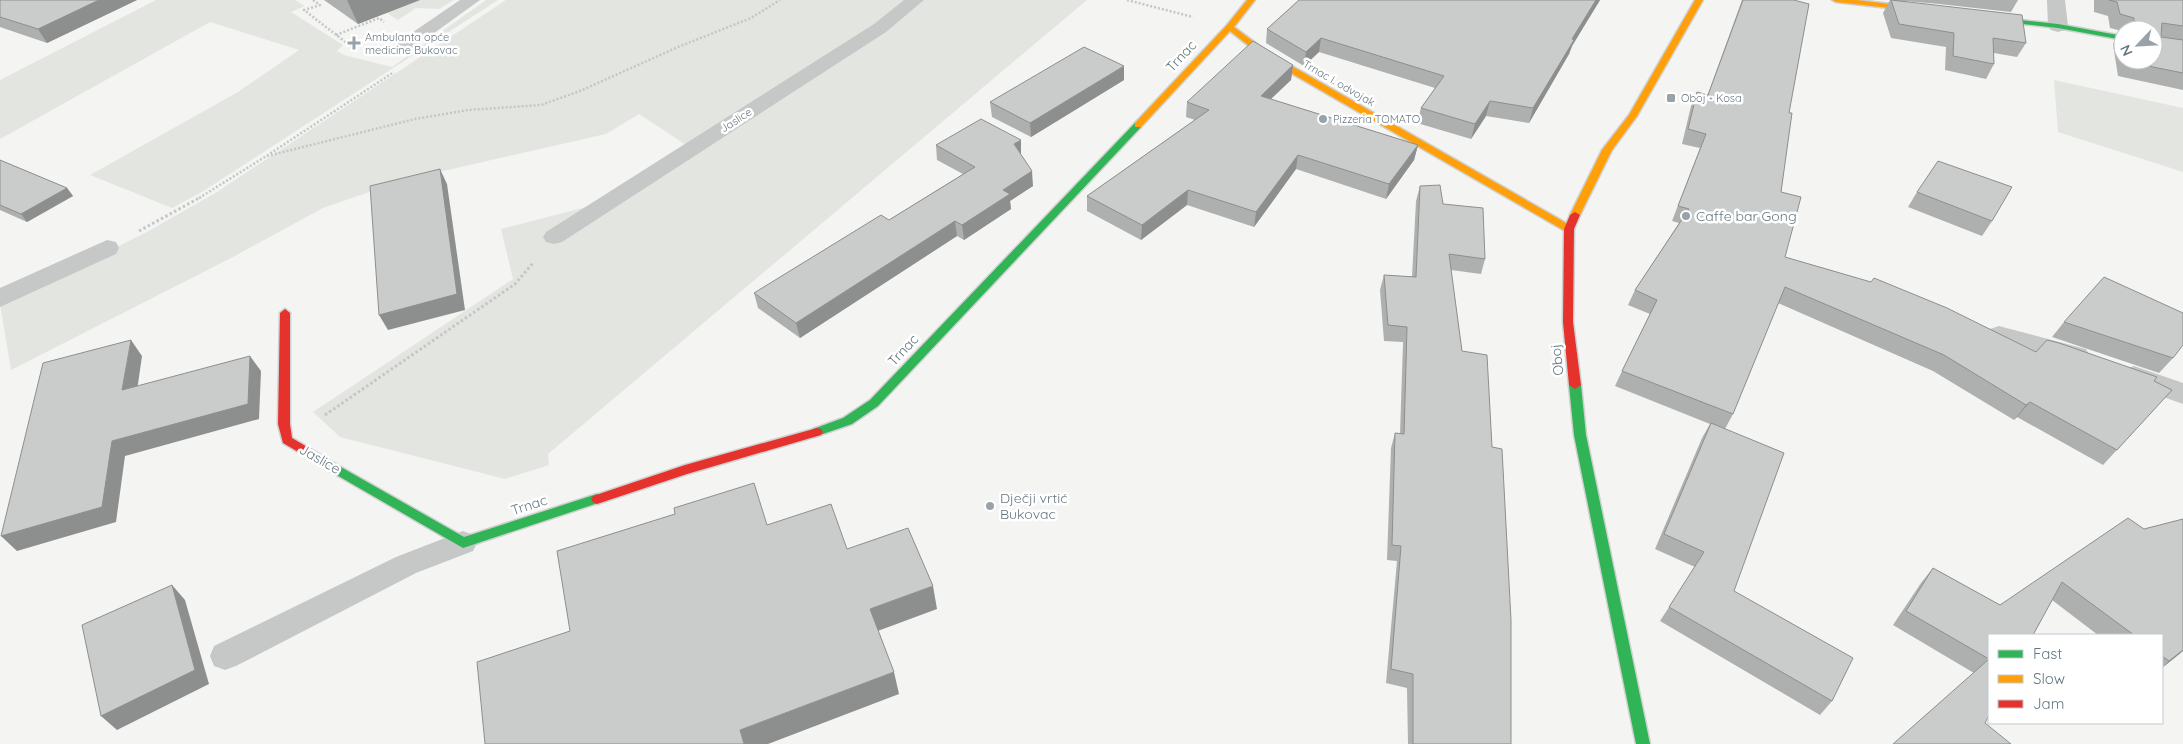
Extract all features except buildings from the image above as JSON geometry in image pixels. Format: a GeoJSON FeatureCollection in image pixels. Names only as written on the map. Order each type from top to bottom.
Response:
{"type":"FeatureCollection","features":[{"type":"Feature","properties":{"kind":"street","name":"Trnac"},"geometry":{"type":"LineString","coordinates":[[463,543],[685,470],[841,425],[860,415],[874,403],[1230,27],[1251,0]]}},
{"type":"Feature","properties":{"kind":"street","name":"Oboj"},"geometry":{"type":"LineString","coordinates":[[1643,744],[1580,435],[1568,322],[1569,229],[1596,168],[1622,128],[1633,116],[1699,0]]}},
{"type":"Feature","properties":{"kind":"street"},"geometry":{"type":"LineString","coordinates":[[1836,0],[1932,11]]}},
{"type":"Feature","properties":{"kind":"street"},"geometry":{"type":"LineString","coordinates":[[2056,0],[2058,26]]}},
{"type":"Feature","properties":{"kind":"street"},"geometry":{"type":"LineString","coordinates":[[1971,16],[2058,26],[2113,36]]}},
{"type":"Feature","properties":{"kind":"street","name":"Trnac I. odvojak"},"geometry":{"type":"LineString","coordinates":[[1230,27],[1266,55],[1569,229]]}},
{"type":"Feature","properties":{"kind":"street"},"geometry":{"type":"LineString","coordinates":[[0,298],[107,248]]}},
{"type":"Feature","properties":{"kind":"street","name":"Jaslice"},"geometry":{"type":"LineString","coordinates":[[285,313],[284,424],[287,440],[463,543]]}},
{"type":"Feature","properties":{"kind":"street"},"geometry":{"type":"LineString","coordinates":[[1998,335],[2054,349],[2183,394]]}},
{"type":"Feature","properties":{"kind":"lane"},"geometry":{"type":"LineString","coordinates":[[406,45],[470,0]]}},
{"type":"Feature","properties":{"kind":"lane","name":"Jaslice"},"geometry":{"type":"LineString","coordinates":[[554,237],[880,28],[915,0]]}},
{"type":"Feature","properties":{"kind":"lane"},"geometry":{"type":"LineString","coordinates":[[225,656],[406,566],[463,543]]}},
{"type":"Feature","properties":{"kind":"path"},"geometry":{"type":"LineString","coordinates":[[313,0],[320,5],[304,10],[352,47],[380,30]]}},
{"type":"Feature","properties":{"kind":"path"},"geometry":{"type":"LineString","coordinates":[[267,156],[415,119],[468,110],[541,104],[580,92],[678,47],[751,18],[780,0]]}},
{"type":"Feature","properties":{"kind":"path"},"geometry":{"type":"LineString","coordinates":[[1127,0],[1230,27]]}},
{"type":"Feature","properties":{"kind":"path"},"geometry":{"type":"LineString","coordinates":[[336,36],[379,18],[387,25]]}},
{"type":"Feature","properties":{"kind":"path"},"geometry":{"type":"LineString","coordinates":[[107,248],[196,200],[267,156],[398,69]]}},
{"type":"Feature","properties":{"kind":"path"},"geometry":{"type":"LineString","coordinates":[[287,440],[515,284],[554,237]]}},
{"type":"Feature","properties":{"kind":"shaded area"},"geometry":{"type":"Polygon","coordinates":[[[156,0],[295,0],[305,6],[291,12],[343,45],[337,51],[344,55],[392,67],[486,0],[498,0],[202,192],[172,208],[90,175],[238,92],[299,50],[210,22],[0,139],[0,80],[156,0]]]}},
{"type":"Feature","properties":{"kind":"shaded area"},"geometry":{"type":"Polygon","coordinates":[[[420,0],[454,0],[439,9],[416,8],[398,20],[387,13],[420,0]]]}},
{"type":"Feature","properties":{"kind":"shaded area"},"geometry":{"type":"Polygon","coordinates":[[[506,0],[1087,0],[548,454],[549,465],[505,479],[340,437],[313,412],[513,279],[501,229],[590,206],[686,145],[639,114],[606,134],[404,180],[323,208],[233,257],[11,370],[0,304],[145,233],[217,192],[506,0]]]}},
{"type":"Feature","properties":{"kind":"shaded area"},"geometry":{"type":"Polygon","coordinates":[[[2054,80],[2183,108],[2183,172],[2058,132],[2054,80]]]}},
{"type":"Feature","properties":{"kind":"traffic: fast"},"geometry":{"type":"LineString","coordinates":[[1986,18],[2058,26],[2113,36]]}},
{"type":"Feature","properties":{"kind":"traffic: fast"},"geometry":{"type":"LineString","coordinates":[[817,432],[847,421],[874,403],[1138,125]]}},
{"type":"Feature","properties":{"kind":"traffic: fast"},"geometry":{"type":"LineString","coordinates":[[1575,385],[1580,435],[1643,744]]}},
{"type":"Feature","properties":{"kind":"traffic: fast"},"geometry":{"type":"LineString","coordinates":[[332,467],[463,543],[597,499]]}},
{"type":"Feature","properties":{"kind":"traffic: slow"},"geometry":{"type":"LineString","coordinates":[[1138,125],[1230,27],[1251,0]]}},
{"type":"Feature","properties":{"kind":"traffic: slow"},"geometry":{"type":"LineString","coordinates":[[1575,215],[1593,175],[1607,150],[1633,116],[1699,0]]}},
{"type":"Feature","properties":{"kind":"traffic: slow"},"geometry":{"type":"LineString","coordinates":[[1836,0],[1924,10]]}},
{"type":"Feature","properties":{"kind":"traffic: slow"},"geometry":{"type":"LineString","coordinates":[[1230,27],[1266,55],[1569,229]]}},
{"type":"Feature","properties":{"kind":"traffic: jam"},"geometry":{"type":"LineString","coordinates":[[1575,215],[1569,229],[1568,322],[1575,385]]}},
{"type":"Feature","properties":{"kind":"traffic: jam"},"geometry":{"type":"LineString","coordinates":[[285,313],[284,424],[287,440],[332,467]]}},
{"type":"Feature","properties":{"kind":"traffic: jam"},"geometry":{"type":"LineString","coordinates":[[597,499],[685,470],[817,432]]}},
{"type":"Feature","properties":{"kind":"place","name":"Ambulanta opće medicine Bukovac"},"geometry":{"type":"Point","coordinates":[354,43]}},
{"type":"Feature","properties":{"kind":"place","name":"Oboj - Kosa"},"geometry":{"type":"Point","coordinates":[1671,98]}},
{"type":"Feature","properties":{"kind":"place","name":"Pizzeria TOMATO"},"geometry":{"type":"Point","coordinates":[1323,119]}},
{"type":"Feature","properties":{"kind":"place","name":"Caffe bar Gong"},"geometry":{"type":"Point","coordinates":[1686,216]}},
{"type":"Feature","properties":{"kind":"place","name":"Dječji vrtić Bukovac"},"geometry":{"type":"Point","coordinates":[990,506]}}]}
